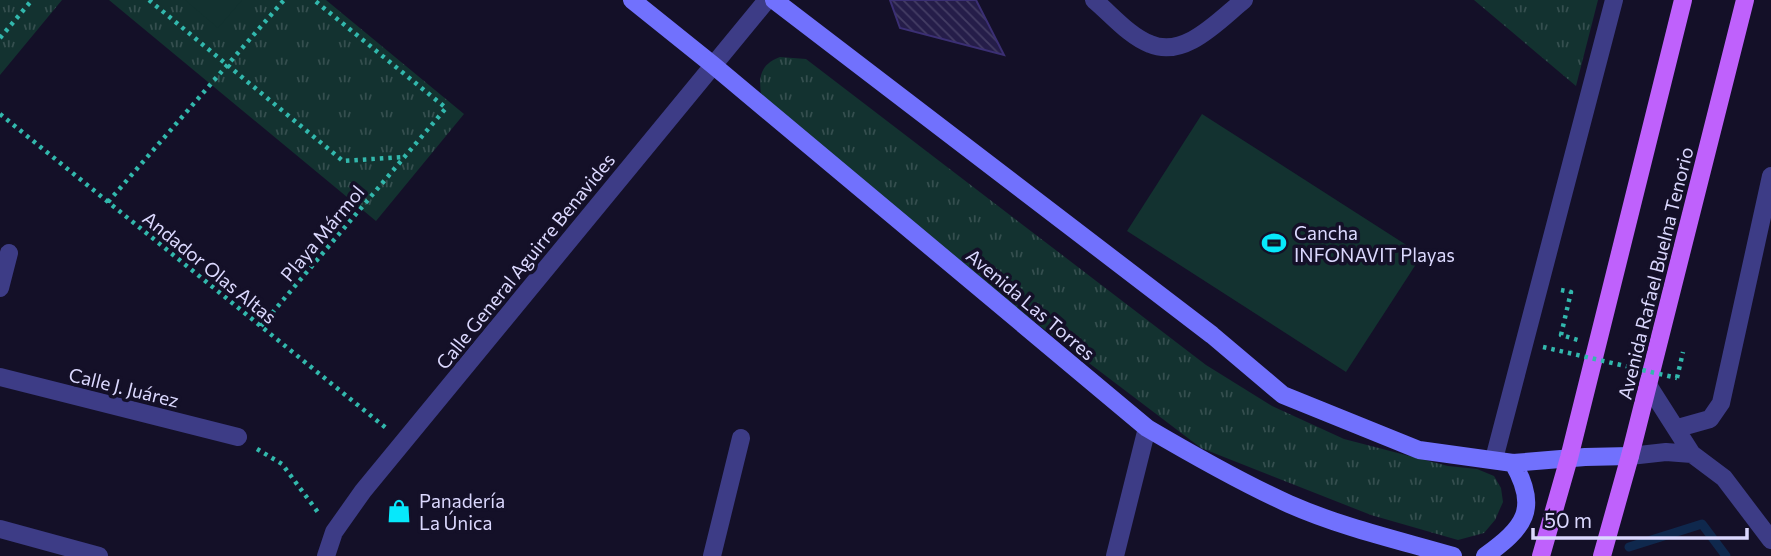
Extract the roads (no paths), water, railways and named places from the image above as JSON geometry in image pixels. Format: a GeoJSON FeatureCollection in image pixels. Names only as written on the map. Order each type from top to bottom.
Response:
{"type":"FeatureCollection","features":[{"type":"Feature","properties":{"kind":"main road","name":"Avenida Rafael Buelna Tenorio"},"geometry":{"type":"LineString","coordinates":[[1541,556],[1598,345],[1683,0]]}},
{"type":"Feature","properties":{"kind":"main road","name":"Avenida Rafael Buelna Tenorio"},"geometry":{"type":"LineString","coordinates":[[1602,556],[1630,456],[1745,0]]}},
{"type":"Feature","properties":{"kind":"street","name":"Avenida Las Torres"},"geometry":{"type":"LineString","coordinates":[[632,0],[1147,428],[1207,463],[1289,504],[1334,521],[1453,556]]}},
{"type":"Feature","properties":{"kind":"street","name":"Calle General Aguirre Benavides"},"geometry":{"type":"LineString","coordinates":[[326,556],[334,532],[363,491],[767,0]]}},
{"type":"Feature","properties":{"kind":"street"},"geometry":{"type":"LineString","coordinates":[[774,0],[1212,335],[1283,396],[1419,450],[1513,463],[1666,452],[1692,454]]}},
{"type":"Feature","properties":{"kind":"street"},"geometry":{"type":"LineString","coordinates":[[1094,0],[1140,38],[1152,45],[1169,48],[1191,41],[1244,0]]}},
{"type":"Feature","properties":{"kind":"street"},"geometry":{"type":"LineString","coordinates":[[1494,459],[1614,0]]}},
{"type":"Feature","properties":{"kind":"street"},"geometry":{"type":"LineString","coordinates":[[1678,428],[1710,419],[1721,403],[1771,176]]}},
{"type":"Feature","properties":{"kind":"street"},"geometry":{"type":"LineString","coordinates":[[0,288],[9,253]]}},
{"type":"Feature","properties":{"kind":"street","name":"Calle J. Juárez"},"geometry":{"type":"LineString","coordinates":[[0,377],[238,437]]}},
{"type":"Feature","properties":{"kind":"street"},"geometry":{"type":"LineString","coordinates":[[1648,385],[1678,428],[1692,454],[1724,478],[1771,540]]}},
{"type":"Feature","properties":{"kind":"street"},"geometry":{"type":"LineString","coordinates":[[1115,556],[1147,428]]}},
{"type":"Feature","properties":{"kind":"street"},"geometry":{"type":"LineString","coordinates":[[712,556],[741,438]]}},
{"type":"Feature","properties":{"kind":"street"},"geometry":{"type":"LineString","coordinates":[[1485,556],[1511,538],[1526,508],[1528,497],[1524,481],[1513,463]]}},
{"type":"Feature","properties":{"kind":"street"},"geometry":{"type":"LineString","coordinates":[[0,529],[99,556]]}},
{"type":"Feature","properties":{"kind":"waterway"},"geometry":{"type":"LineString","coordinates":[[1629,547],[1702,524],[1726,556]]}},
{"type":"Feature","properties":{"kind":"place","name":"Cancha INFONAVIT Playas"},"geometry":{"type":"Point","coordinates":[1274,243]}},
{"type":"Feature","properties":{"kind":"place","name":"Panadería La Única"},"geometry":{"type":"Point","coordinates":[399,511]}}]}
